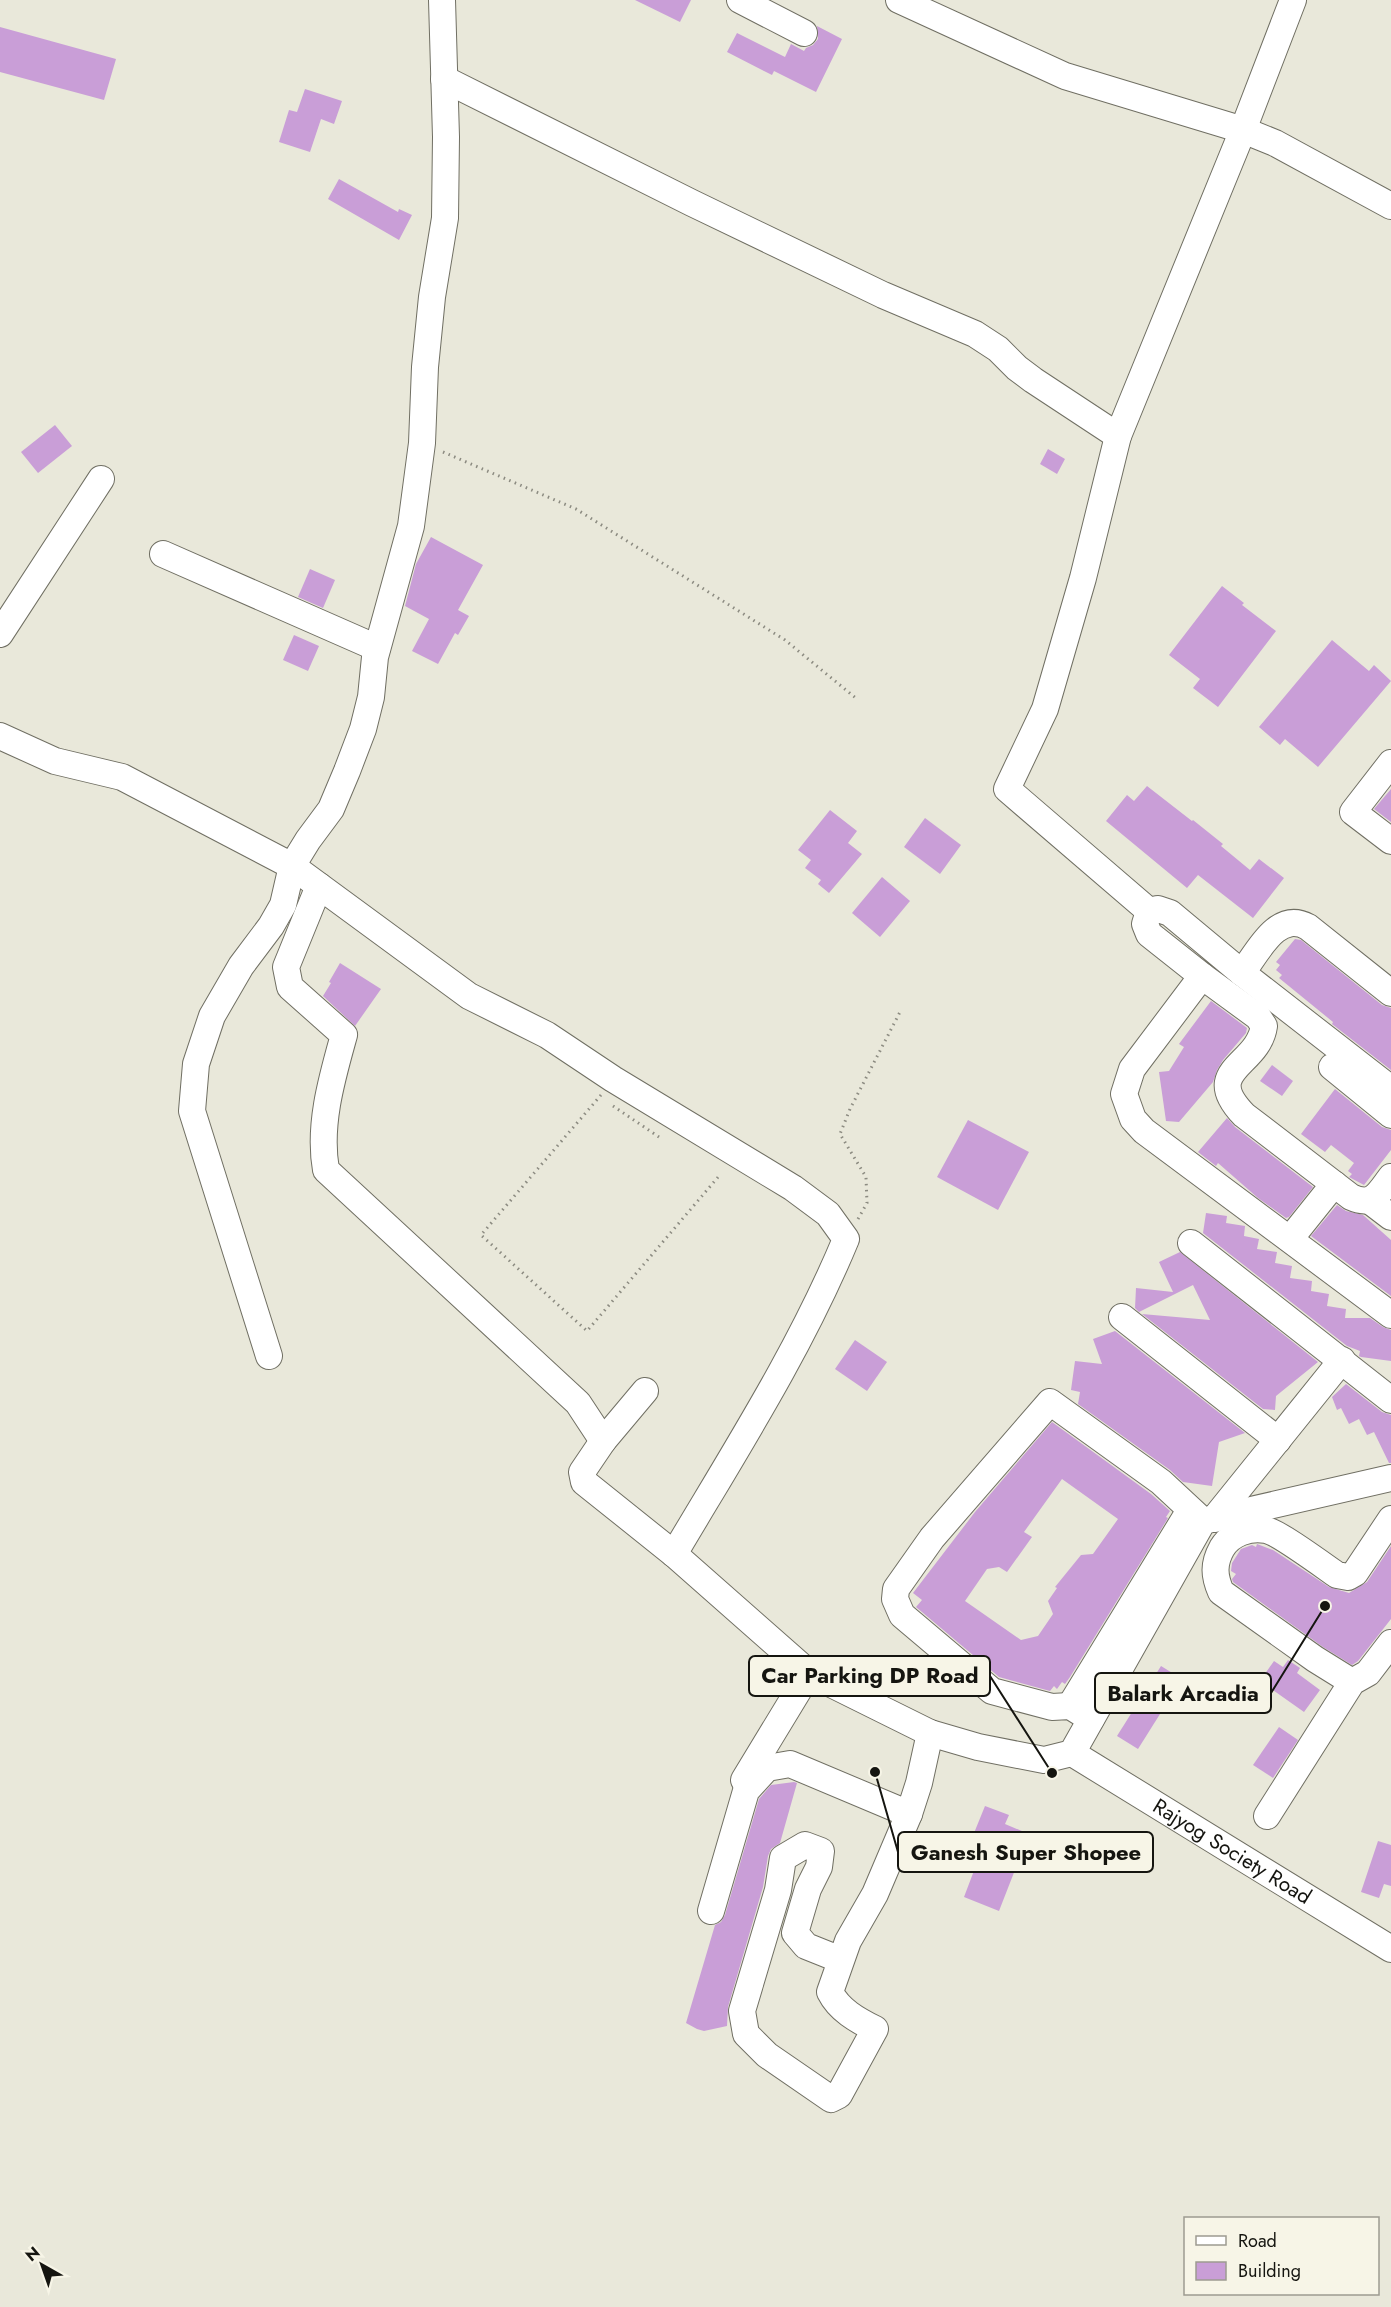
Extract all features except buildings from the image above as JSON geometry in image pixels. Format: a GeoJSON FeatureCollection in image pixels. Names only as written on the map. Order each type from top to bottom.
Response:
{"type":"FeatureCollection","features":[{"type":"Feature","properties":{"kind":"street"},"geometry":{"type":"LineString","coordinates":[[269,1356],[192,1111],[196,1064],[212,1016],[241,966],[271,926],[283,905],[292,866],[331,809],[347,771],[363,729],[371,698],[377,648],[411,526],[422,443],[425,367],[430,320],[445,218],[442,0]]}},
{"type":"Feature","properties":{"kind":"street"},"geometry":{"type":"LineString","coordinates":[[740,0],[804,33]]}},
{"type":"Feature","properties":{"kind":"street"},"geometry":{"type":"LineString","coordinates":[[899,0],[1065,76],[1244,130],[1275,143],[1391,206]]}},
{"type":"Feature","properties":{"kind":"street"},"geometry":{"type":"LineString","coordinates":[[1149,911],[1007,789],[1045,709],[1083,578],[1118,436],[1244,130],[1293,0]]}},
{"type":"Feature","properties":{"kind":"street"},"geometry":{"type":"LineString","coordinates":[[444,79],[692,203],[883,294],[975,334],[998,349],[1033,380],[1118,436]]}},
{"type":"Feature","properties":{"kind":"street"},"geometry":{"type":"LineString","coordinates":[[0,634],[101,479]]}},
{"type":"Feature","properties":{"kind":"street"},"geometry":{"type":"LineString","coordinates":[[163,554],[377,648]]}},
{"type":"Feature","properties":{"kind":"street"},"geometry":{"type":"LineString","coordinates":[[0,736],[55,760],[122,777],[292,866],[469,996],[547,1035],[606,1088],[695,1129],[794,1188],[828,1214],[846,1239],[781,1375],[674,1554]]}},
{"type":"Feature","properties":{"kind":"street"},"geometry":{"type":"LineString","coordinates":[[1391,763],[1353,812],[1391,841]]}},
{"type":"Feature","properties":{"kind":"street"},"geometry":{"type":"LineString","coordinates":[[319,886],[286,967],[290,987],[344,1035],[328,1094],[324,1155],[326,1170],[578,1403],[603,1441]]}},
{"type":"Feature","properties":{"kind":"street"},"geometry":{"type":"LineString","coordinates":[[1149,911],[1158,909],[1170,913],[1242,973],[1391,1089]]}},
{"type":"Feature","properties":{"kind":"street"},"geometry":{"type":"LineString","coordinates":[[1149,911],[1145,924],[1149,934],[1258,1017],[1264,1026],[1262,1035],[1231,1074],[1226,1087],[1230,1099],[1244,1114],[1351,1197],[1363,1202],[1370,1201],[1391,1178]]}},
{"type":"Feature","properties":{"kind":"street"},"geometry":{"type":"LineString","coordinates":[[1242,973],[1274,931],[1287,923],[1298,922],[1308,927],[1391,993]]}},
{"type":"Feature","properties":{"kind":"street"},"geometry":{"type":"LineString","coordinates":[[1202,976],[1132,1069],[1124,1094],[1132,1119],[1144,1131],[1391,1314]]}},
{"type":"Feature","properties":{"kind":"street"},"geometry":{"type":"LineString","coordinates":[[1332,1067],[1391,1115]]}},
{"type":"Feature","properties":{"kind":"street"},"geometry":{"type":"LineString","coordinates":[[1290,1239],[1334,1184]]}},
{"type":"Feature","properties":{"kind":"street"},"geometry":{"type":"LineString","coordinates":[[1370,1201],[1391,1217]]}},
{"type":"Feature","properties":{"kind":"street"},"geometry":{"type":"LineString","coordinates":[[1191,1242],[1391,1401]]}},
{"type":"Feature","properties":{"kind":"street"},"geometry":{"type":"LineString","coordinates":[[1122,1317],[1278,1440]]}},
{"type":"Feature","properties":{"kind":"street"},"geometry":{"type":"LineString","coordinates":[[1070,1706],[1143,1606],[1202,1517],[1278,1440],[1342,1360]]}},
{"type":"Feature","properties":{"kind":"street"},"geometry":{"type":"LineString","coordinates":[[645,1391],[603,1441],[582,1472],[584,1482],[674,1554],[809,1673],[930,1733],[978,1747],[1044,1760],[1072,1753],[1091,1719],[1143,1606]]}},
{"type":"Feature","properties":{"kind":"street"},"geometry":{"type":"LineString","coordinates":[[1091,1719],[1070,1706],[1052,1707],[992,1692],[902,1615],[895,1599],[896,1588],[932,1538],[1050,1402],[1161,1482],[1202,1517]]}},
{"type":"Feature","properties":{"kind":"street"},"geometry":{"type":"LineString","coordinates":[[1202,1517],[1391,1478]]}},
{"type":"Feature","properties":{"kind":"street"},"geometry":{"type":"LineString","coordinates":[[1352,1682],[1315,1659],[1221,1592],[1215,1579],[1214,1564],[1223,1546],[1233,1536],[1247,1530],[1268,1530],[1337,1575],[1348,1577],[1355,1573],[1391,1519]]}},
{"type":"Feature","properties":{"kind":"street"},"geometry":{"type":"LineString","coordinates":[[1267,1816],[1352,1682],[1368,1673],[1391,1643]]}},
{"type":"Feature","properties":{"kind":"street"},"geometry":{"type":"LineString","coordinates":[[732,1800],[809,1673]]}},
{"type":"Feature","properties":{"kind":"street"},"geometry":{"type":"LineString","coordinates":[[841,1960],[806,1946],[795,1933],[808,1889],[819,1867],[821,1851],[805,1845],[783,1858],[778,1890],[742,2011],[746,2034],[767,2055],[831,2099],[839,2095],[875,2029],[847,2012],[834,2000],[830,1992],[848,1941],[875,1894],[909,1814],[919,1783],[930,1733]]}},
{"type":"Feature","properties":{"kind":"street","name":"Rajyog Society Road"},"geometry":{"type":"LineString","coordinates":[[1072,1753],[1391,1949]]}},
{"type":"Feature","properties":{"kind":"street"},"geometry":{"type":"LineString","coordinates":[[711,1911],[746,1791],[767,1768],[790,1764],[909,1814]]}},
{"type":"Feature","properties":{"kind":"path"},"geometry":{"type":"LineString","coordinates":[[422,443],[576,509],[785,640],[857,699]]}},
{"type":"Feature","properties":{"kind":"path"},"geometry":{"type":"LineString","coordinates":[[846,1239],[867,1203],[866,1177],[840,1134],[850,1109],[900,1012]]}},
{"type":"Feature","properties":{"kind":"path"},"geometry":{"type":"LineString","coordinates":[[659,1137],[606,1088],[481,1235],[587,1331],[719,1176]]}},
{"type":"Feature","properties":{"kind":"place","name":"Balark Arcadia"},"geometry":{"type":"Point","coordinates":[1325,1606]}},
{"type":"Feature","properties":{"kind":"place","name":"Ganesh Super Shopee"},"geometry":{"type":"Point","coordinates":[875,1772]}},
{"type":"Feature","properties":{"kind":"place","name":"Car Parking DP Road"},"geometry":{"type":"Point","coordinates":[1052,1773]}}]}
